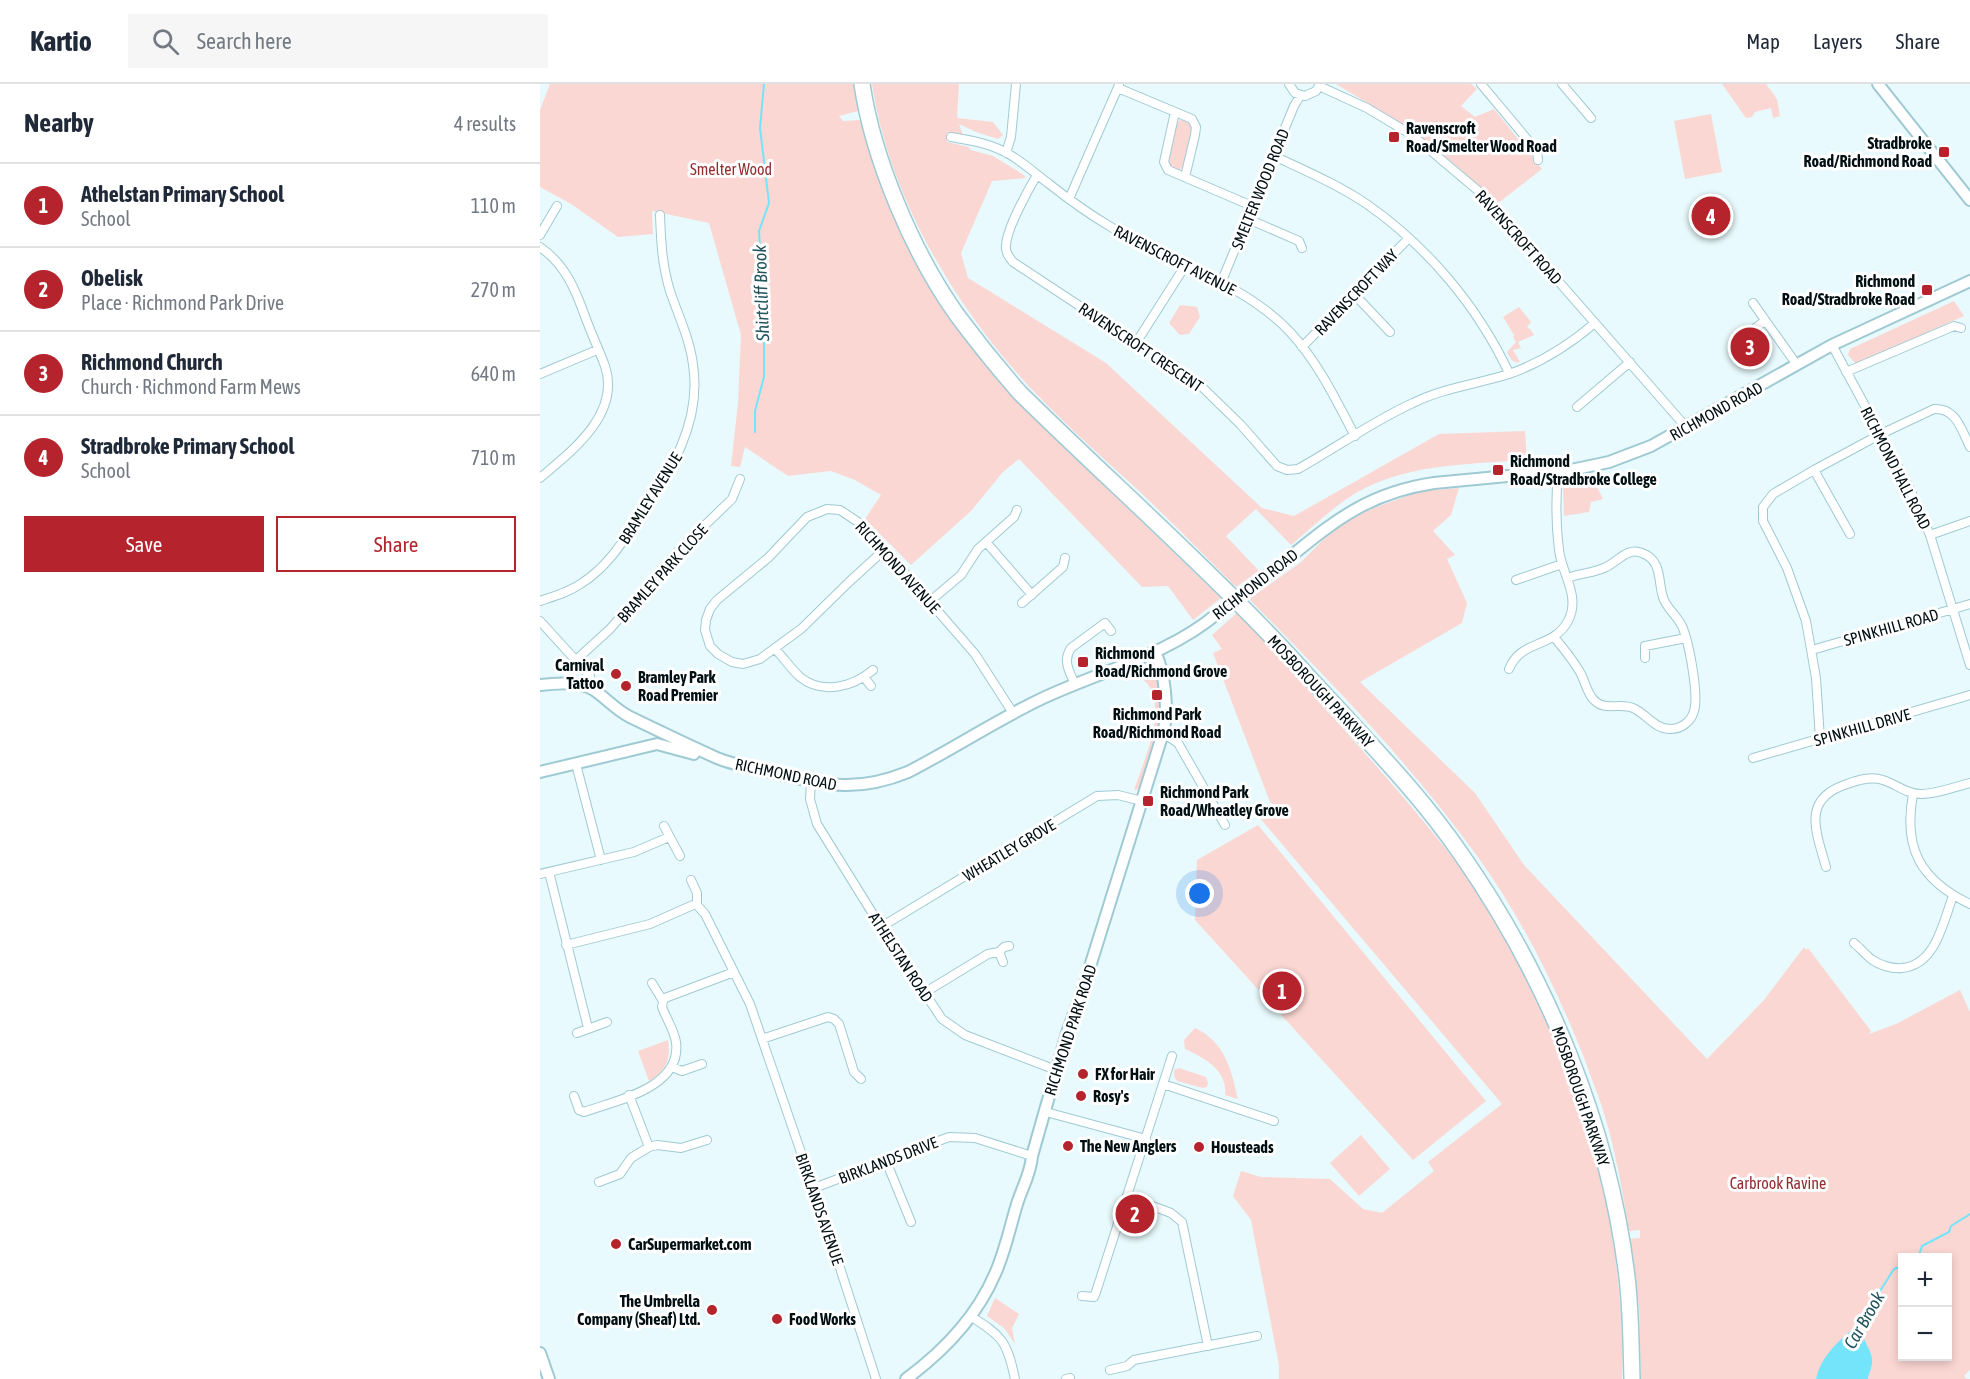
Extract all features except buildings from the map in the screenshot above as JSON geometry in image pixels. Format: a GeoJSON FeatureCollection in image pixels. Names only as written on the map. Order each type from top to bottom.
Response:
{"type":"FeatureCollection","features":[{"type":"Feature","properties":{"kind":"highway","name":"MOSBOROUGH PARKWAY"},"geometry":{"type":"LineString","coordinates":[[862,84],[864,102],[876,143],[909,228],[931,272],[956,313],[986,353],[1028,401],[1263,627],[1370,743],[1461,854],[1520,951],[1562,1034],[1603,1155],[1619,1224],[1627,1278],[1632,1379]]}},
{"type":"Feature","properties":{"kind":"main road"},"geometry":{"type":"LineString","coordinates":[[1878,84],[1970,200]]}},
{"type":"Feature","properties":{"kind":"main road","name":"RICHMOND ROAD"},"geometry":{"type":"LineString","coordinates":[[591,688],[610,705],[629,716],[718,758],[812,782],[843,786],[890,780],[932,760],[1013,713],[1155,652],[1196,630],[1335,521],[1371,500],[1412,486],[1589,467],[1651,447],[1832,345],[1970,281]]}},
{"type":"Feature","properties":{"kind":"main road","name":"RICHMOND PARK ROAD"},"geometry":{"type":"LineString","coordinates":[[906,1379],[942,1349],[970,1316],[989,1286],[1002,1255],[1020,1194],[1030,1170],[1056,1070],[1163,733],[1166,716],[1165,702],[1160,661],[1155,652]]}},
{"type":"Feature","properties":{"kind":"main road"},"geometry":{"type":"LineString","coordinates":[[540,685],[572,684],[591,688]]}},
{"type":"Feature","properties":{"kind":"main road"},"geometry":{"type":"LineString","coordinates":[[629,716],[648,733],[650,737],[647,748]]}},
{"type":"Feature","properties":{"kind":"main road"},"geometry":{"type":"LineString","coordinates":[[540,772],[657,744],[718,758]]}},
{"type":"Feature","properties":{"kind":"main road"},"geometry":{"type":"LineString","coordinates":[[540,1353],[549,1379]]}},
{"type":"Feature","properties":{"kind":"street"},"geometry":{"type":"LineString","coordinates":[[1006,153],[1011,137],[1016,84]]}},
{"type":"Feature","properties":{"kind":"street"},"geometry":{"type":"LineString","coordinates":[[1289,84],[1300,96],[1311,95],[1319,85]]}},
{"type":"Feature","properties":{"kind":"street"},"geometry":{"type":"LineString","coordinates":[[1562,84],[1591,118]]}},
{"type":"Feature","properties":{"kind":"street","name":"RAVENSCROFT ROAD"},"geometry":{"type":"LineString","coordinates":[[1319,85],[1367,108],[1412,135],[1452,166],[1482,194],[1686,427]]}},
{"type":"Feature","properties":{"kind":"street"},"geometry":{"type":"LineString","coordinates":[[1069,200],[1119,86],[1192,119],[1196,127],[1185,177]]}},
{"type":"Feature","properties":{"kind":"street"},"geometry":{"type":"LineString","coordinates":[[1486,86],[1537,151],[1538,160]]}},
{"type":"Feature","properties":{"kind":"street","name":"SMELTER WOOD ROAD"},"geometry":{"type":"LineString","coordinates":[[1221,283],[1300,96]]}},
{"type":"Feature","properties":{"kind":"street"},"geometry":{"type":"LineString","coordinates":[[1175,112],[1164,162],[1168,170],[1252,206]]}},
{"type":"Feature","properties":{"kind":"street","name":"RAVENSCROFT AVENUE"},"geometry":{"type":"LineString","coordinates":[[951,137],[981,143],[1006,153],[1069,200],[1122,234],[1221,283],[1266,311],[1290,332],[1316,366],[1354,436]]}},
{"type":"Feature","properties":{"kind":"street"},"geometry":{"type":"LineString","coordinates":[[1274,156],[1344,190],[1369,206],[1409,238],[1460,293],[1492,342],[1509,374]]}},
{"type":"Feature","properties":{"kind":"street","name":"RAVENSCROFT CRESCENT"},"geometry":{"type":"LineString","coordinates":[[1037,174],[1007,238],[1009,258],[1201,386],[1241,424],[1282,469],[1298,469],[1400,409],[1422,399],[1445,390],[1509,374],[1532,365],[1558,350],[1595,322]]}},
{"type":"Feature","properties":{"kind":"street"},"geometry":{"type":"LineString","coordinates":[[540,235],[557,206]]}},
{"type":"Feature","properties":{"kind":"street","name":"BRAMLEY AVENUE"},"geometry":{"type":"LineString","coordinates":[[540,601],[583,583],[608,561],[666,478],[682,447],[693,412],[693,364],[664,267],[660,214]]}},
{"type":"Feature","properties":{"kind":"street"},"geometry":{"type":"LineString","coordinates":[[1248,219],[1299,241],[1302,248]]}},
{"type":"Feature","properties":{"kind":"street","name":"RAVENSCROFT WAY"},"geometry":{"type":"LineString","coordinates":[[1302,347],[1409,238]]}},
{"type":"Feature","properties":{"kind":"street"},"geometry":{"type":"LineString","coordinates":[[540,247],[568,275],[605,367],[607,386],[605,401],[590,432],[540,478]]}},
{"type":"Feature","properties":{"kind":"street"},"geometry":{"type":"LineString","coordinates":[[1136,343],[1185,266]]}},
{"type":"Feature","properties":{"kind":"street"},"geometry":{"type":"LineString","coordinates":[[1354,294],[1390,332]]}},
{"type":"Feature","properties":{"kind":"street"},"geometry":{"type":"LineString","coordinates":[[1753,303],[1797,365]]}},
{"type":"Feature","properties":{"kind":"street"},"geometry":{"type":"LineString","coordinates":[[1751,331],[1764,321]]}},
{"type":"Feature","properties":{"kind":"street"},"geometry":{"type":"LineString","coordinates":[[1846,372],[1954,326],[1961,328]]}},
{"type":"Feature","properties":{"kind":"street","name":"RICHMOND HALL ROAD"},"geometry":{"type":"LineString","coordinates":[[1832,345],[1909,487],[1930,536],[1970,664]]}},
{"type":"Feature","properties":{"kind":"street"},"geometry":{"type":"LineString","coordinates":[[540,374],[597,350]]}},
{"type":"Feature","properties":{"kind":"street"},"geometry":{"type":"LineString","coordinates":[[1577,406],[1630,362]]}},
{"type":"Feature","properties":{"kind":"street"},"geometry":{"type":"LineString","coordinates":[[1820,739],[1812,650],[1797,593],[1787,568],[1765,528],[1762,514],[1767,499],[1814,470],[1934,409],[1941,408],[1948,411],[1957,419],[1970,447]]}},
{"type":"Feature","properties":{"kind":"street"},"geometry":{"type":"LineString","coordinates":[[1814,470],[1850,534]]}},
{"type":"Feature","properties":{"kind":"street"},"geometry":{"type":"LineString","coordinates":[[1509,669],[1518,654],[1554,637],[1567,622],[1572,608],[1573,597],[1562,564],[1558,540],[1558,472]]}},
{"type":"Feature","properties":{"kind":"street","name":"BRAMLEY PARK CLOSE"},"geometry":{"type":"LineString","coordinates":[[576,660],[610,629],[676,553],[732,499],[740,479]]}},
{"type":"Feature","properties":{"kind":"street","name":"RICHMOND AVENUE"},"geometry":{"type":"LineString","coordinates":[[775,649],[760,659],[743,664],[727,660],[714,651],[708,640],[705,630],[707,615],[713,604],[768,558],[807,517],[827,509],[840,510],[864,526],[982,662],[1013,713]]}},
{"type":"Feature","properties":{"kind":"street"},"geometry":{"type":"LineString","coordinates":[[929,602],[961,575],[974,555],[1014,517],[1017,510]]}},
{"type":"Feature","properties":{"kind":"street"},"geometry":{"type":"LineString","coordinates":[[1930,536],[1970,521]]}},
{"type":"Feature","properties":{"kind":"street"},"geometry":{"type":"LineString","coordinates":[[986,542],[1032,595]]}},
{"type":"Feature","properties":{"kind":"street"},"geometry":{"type":"LineString","coordinates":[[873,670],[864,678],[846,685],[836,687],[815,685],[798,675],[775,649],[801,629],[884,550]]}},
{"type":"Feature","properties":{"kind":"street"},"geometry":{"type":"LineString","coordinates":[[1554,637],[1576,666],[1593,699],[1608,707],[1625,706],[1636,709],[1654,724],[1666,729],[1681,727],[1694,710],[1695,698],[1686,638],[1678,619],[1663,598],[1657,567],[1646,554],[1634,551],[1600,570],[1583,572],[1567,578]]}},
{"type":"Feature","properties":{"kind":"street"},"geometry":{"type":"LineString","coordinates":[[1022,603],[1063,567],[1065,558]]}},
{"type":"Feature","properties":{"kind":"street"},"geometry":{"type":"LineString","coordinates":[[1516,580],[1562,564]]}},
{"type":"Feature","properties":{"kind":"street","name":"SPINKHILL ROAD"},"geometry":{"type":"LineString","coordinates":[[1812,650],[1970,604]]}},
{"type":"Feature","properties":{"kind":"street"},"geometry":{"type":"LineString","coordinates":[[540,621],[590,676],[591,688]]}},
{"type":"Feature","properties":{"kind":"street"},"geometry":{"type":"LineString","coordinates":[[1075,685],[1066,659],[1071,648],[1105,623],[1111,631]]}},
{"type":"Feature","properties":{"kind":"street"},"geometry":{"type":"LineString","coordinates":[[1645,658],[1646,646],[1686,638]]}},
{"type":"Feature","properties":{"kind":"street"},"geometry":{"type":"LineString","coordinates":[[864,678],[871,686]]}},
{"type":"Feature","properties":{"kind":"street","name":"SPINKHILL DRIVE"},"geometry":{"type":"LineString","coordinates":[[1753,758],[1970,695]]}},
{"type":"Feature","properties":{"kind":"street"},"geometry":{"type":"LineString","coordinates":[[1163,733],[1178,743],[1225,825]]}},
{"type":"Feature","properties":{"kind":"street"},"geometry":{"type":"LineString","coordinates":[[576,764],[601,860]]}},
{"type":"Feature","properties":{"kind":"street"},"geometry":{"type":"LineString","coordinates":[[1826,867],[1816,832],[1815,818],[1817,806],[1832,790],[1865,779],[1881,779],[1913,794],[1933,792],[1970,783]]}},
{"type":"Feature","properties":{"kind":"street","name":"ATHELSTAN ROAD"},"geometry":{"type":"LineString","coordinates":[[812,782],[810,799],[817,824],[881,927],[942,1018],[956,1030],[1056,1070]]}},
{"type":"Feature","properties":{"kind":"street"},"geometry":{"type":"LineString","coordinates":[[1913,794],[1909,832],[1914,849],[1926,872],[1937,885],[1970,904]]}},
{"type":"Feature","properties":{"kind":"street","name":"WHEATLEY GROVE"},"geometry":{"type":"LineString","coordinates":[[881,927],[1097,796],[1118,795],[1142,801]]}},
{"type":"Feature","properties":{"kind":"street"},"geometry":{"type":"LineString","coordinates":[[664,826],[680,856]]}},
{"type":"Feature","properties":{"kind":"street"},"geometry":{"type":"LineString","coordinates":[[540,874],[641,849],[669,837]]}},
{"type":"Feature","properties":{"kind":"street"},"geometry":{"type":"LineString","coordinates":[[549,872],[588,1029]]}},
{"type":"Feature","properties":{"kind":"street"},"geometry":{"type":"LineString","coordinates":[[566,945],[650,924],[697,905],[697,893],[692,880]]}},
{"type":"Feature","properties":{"kind":"street"},"geometry":{"type":"LineString","coordinates":[[1854,943],[1871,959],[1888,967],[1909,967],[1918,963],[1926,957],[1936,941],[1953,896]]}},
{"type":"Feature","properties":{"kind":"street","name":"BIRKLANDS AVENUE"},"geometry":{"type":"LineString","coordinates":[[697,905],[705,914],[750,1004],[814,1188],[876,1379]]}},
{"type":"Feature","properties":{"kind":"street"},"geometry":{"type":"LineString","coordinates":[[924,993],[988,954],[999,952],[1009,946]]}},
{"type":"Feature","properties":{"kind":"street"},"geometry":{"type":"LineString","coordinates":[[999,952],[1003,962]]}},
{"type":"Feature","properties":{"kind":"street"},"geometry":{"type":"LineString","coordinates":[[574,1096],[579,1110],[584,1112],[657,1083],[666,1076],[675,1057],[675,1040],[662,1007],[665,998],[734,972]]}},
{"type":"Feature","properties":{"kind":"street"},"geometry":{"type":"LineString","coordinates":[[652,983],[663,1001]]}},
{"type":"Feature","properties":{"kind":"street"},"geometry":{"type":"LineString","coordinates":[[762,1039],[828,1017],[834,1019],[839,1024],[854,1072],[861,1079]]}},
{"type":"Feature","properties":{"kind":"street"},"geometry":{"type":"LineString","coordinates":[[577,1033],[608,1022]]}},
{"type":"Feature","properties":{"kind":"street"},"geometry":{"type":"LineString","coordinates":[[1082,1296],[1094,1297],[1096,1292],[1172,1056]]}},
{"type":"Feature","properties":{"kind":"street"},"geometry":{"type":"LineString","coordinates":[[672,1067],[682,1071],[702,1064]]}},
{"type":"Feature","properties":{"kind":"street"},"geometry":{"type":"LineString","coordinates":[[1163,1084],[1274,1121]]}},
{"type":"Feature","properties":{"kind":"street"},"geometry":{"type":"LineString","coordinates":[[629,1095],[649,1147]]}},
{"type":"Feature","properties":{"kind":"street"},"geometry":{"type":"LineString","coordinates":[[1046,1112],[1146,1139]]}},
{"type":"Feature","properties":{"kind":"street","name":"BIRKLANDS DRIVE"},"geometry":{"type":"LineString","coordinates":[[814,1188],[938,1140],[960,1136],[992,1142],[1032,1156]]}},
{"type":"Feature","properties":{"kind":"street"},"geometry":{"type":"LineString","coordinates":[[599,1182],[620,1174],[631,1158],[649,1147],[660,1145],[681,1148],[707,1140]]}},
{"type":"Feature","properties":{"kind":"street"},"geometry":{"type":"LineString","coordinates":[[886,1161],[910,1222]]}},
{"type":"Feature","properties":{"kind":"street"},"geometry":{"type":"LineString","coordinates":[[1128,1197],[1171,1212],[1182,1222],[1208,1346]]}},
{"type":"Feature","properties":{"kind":"street"},"geometry":{"type":"LineString","coordinates":[[970,1316],[995,1333],[1006,1345],[1015,1379]]}},
{"type":"Feature","properties":{"kind":"street"},"geometry":{"type":"LineString","coordinates":[[1110,1370],[1127,1366],[1134,1360],[1257,1336]]}},
{"type":"Feature","properties":{"kind":"green space","name":"Smelter Wood"},"geometry":{"type":"Polygon","coordinates":[[[550,84],[854,84],[858,111],[839,116],[843,121],[861,120],[881,185],[914,261],[949,318],[1003,384],[1048,431],[1221,598],[1193,620],[1168,586],[1142,587],[1019,459],[1003,472],[971,511],[911,565],[865,519],[881,495],[855,480],[831,471],[788,476],[745,447],[740,467],[731,466],[738,403],[741,335],[709,223],[652,211],[653,234],[618,237],[571,204],[540,187],[540,110],[550,84]]]}},
{"type":"Feature","properties":{"kind":"green space"},"geometry":{"type":"Polygon","coordinates":[[[872,84],[959,84],[957,118],[993,122],[1003,135],[998,139],[959,124],[963,135],[947,133],[947,142],[993,156],[1026,178],[992,181],[961,253],[968,278],[1106,363],[1262,508],[1294,516],[1439,434],[1525,431],[1527,460],[1434,468],[1390,478],[1348,498],[1291,545],[1256,509],[1226,536],[1259,571],[1236,587],[1049,407],[1015,371],[977,323],[936,260],[918,227],[890,157],[879,121],[872,84]]]}},
{"type":"Feature","properties":{"kind":"green space"},"geometry":{"type":"Polygon","coordinates":[[[1336,84],[1471,84],[1477,89],[1461,106],[1475,117],[1494,109],[1542,169],[1497,204],[1414,131],[1336,84]]]}},
{"type":"Feature","properties":{"kind":"green space"},"geometry":{"type":"Polygon","coordinates":[[[1722,84],[1766,84],[1777,99],[1780,116],[1773,118],[1771,108],[1755,112],[1752,117],[1746,118],[1722,84]]]}},
{"type":"Feature","properties":{"kind":"green space"},"geometry":{"type":"Polygon","coordinates":[[[1711,114],[1722,172],[1685,179],[1674,121],[1711,114]]]}},
{"type":"Feature","properties":{"kind":"green space"},"geometry":{"type":"Polygon","coordinates":[[[1181,119],[1190,122],[1191,133],[1187,155],[1179,171],[1169,167],[1167,162],[1175,125],[1181,119]]]}},
{"type":"Feature","properties":{"kind":"green space"},"geometry":{"type":"Polygon","coordinates":[[[1954,301],[1964,316],[1856,364],[1848,355],[1850,349],[1954,301]]]}},
{"type":"Feature","properties":{"kind":"green space"},"geometry":{"type":"Polygon","coordinates":[[[1180,305],[1197,307],[1200,317],[1189,334],[1180,335],[1169,323],[1180,305]]]}},
{"type":"Feature","properties":{"kind":"green space"},"geometry":{"type":"Polygon","coordinates":[[[1519,307],[1531,322],[1527,327],[1534,335],[1518,342],[1521,348],[1513,350],[1520,362],[1515,362],[1507,352],[1516,342],[1503,317],[1519,307]]]}},
{"type":"Feature","properties":{"kind":"green space"},"geometry":{"type":"Polygon","coordinates":[[[1592,477],[1603,499],[1591,502],[1589,512],[1564,516],[1563,489],[1566,482],[1592,477]]]}},
{"type":"Feature","properties":{"kind":"green space","name":"Carbrook Ravine"},"geometry":{"type":"Polygon","coordinates":[[[1459,488],[1451,515],[1433,531],[1455,555],[1447,559],[1467,603],[1462,623],[1360,682],[1475,793],[1524,865],[1707,1059],[1764,1000],[1804,947],[1806,950],[1808,948],[1871,1031],[1869,1034],[1896,1024],[1960,990],[1970,1012],[1970,1370],[1964,1376],[1967,1379],[1868,1379],[1871,1358],[1862,1338],[1818,1372],[1816,1379],[1641,1379],[1639,1306],[1628,1239],[1640,1238],[1640,1230],[1629,1231],[1607,1122],[1585,1060],[1550,979],[1492,877],[1423,786],[1338,690],[1249,599],[1300,563],[1336,527],[1371,509],[1421,491],[1459,488]]]}},
{"type":"Feature","properties":{"kind":"green space"},"geometry":{"type":"Polygon","coordinates":[[[1238,612],[1388,779],[1445,848],[1476,889],[1530,984],[1555,1037],[1576,1092],[1607,1206],[1616,1264],[1621,1322],[1622,1379],[1279,1379],[1279,1365],[1251,1220],[1233,1196],[1241,1171],[1261,1177],[1330,1179],[1363,1209],[1382,1213],[1434,1171],[1428,1162],[1502,1104],[1259,817],[1274,805],[1270,802],[1213,653],[1222,649],[1212,635],[1238,612]]]}},
{"type":"Feature","properties":{"kind":"green space"},"geometry":{"type":"Polygon","coordinates":[[[1151,664],[1156,666],[1159,675],[1163,716],[1140,789],[1134,790],[1150,744],[1155,710],[1153,695],[1146,682],[1133,674],[1151,664]]]}},
{"type":"Feature","properties":{"kind":"green space"},"geometry":{"type":"Polygon","coordinates":[[[1258,825],[1486,1101],[1413,1160],[1195,920],[1197,860],[1258,825]]]}},
{"type":"Feature","properties":{"kind":"green space"},"geometry":{"type":"Polygon","coordinates":[[[1195,1028],[1205,1034],[1220,1049],[1233,1077],[1238,1099],[1225,1095],[1223,1079],[1213,1066],[1200,1056],[1185,1049],[1184,1040],[1195,1028]]]}},
{"type":"Feature","properties":{"kind":"green space"},"geometry":{"type":"Polygon","coordinates":[[[668,1040],[669,1053],[666,1064],[660,1073],[649,1081],[638,1051],[668,1040]]]}},
{"type":"Feature","properties":{"kind":"green space"},"geometry":{"type":"Polygon","coordinates":[[[1179,1068],[1206,1077],[1207,1087],[1177,1081],[1174,1070],[1179,1068]]]}},
{"type":"Feature","properties":{"kind":"green space"},"geometry":{"type":"Polygon","coordinates":[[[1361,1135],[1390,1169],[1359,1196],[1330,1163],[1361,1135]]]}},
{"type":"Feature","properties":{"kind":"green space"},"geometry":{"type":"Polygon","coordinates":[[[995,1298],[1019,1314],[1012,1328],[1015,1344],[1004,1328],[987,1316],[995,1298]]]}},
{"type":"Feature","properties":{"kind":"water"},"geometry":{"type":"Polygon","coordinates":[[[1853,1329],[1862,1330],[1871,1355],[1872,1364],[1868,1379],[1816,1379],[1826,1357],[1853,1329]]]}},
{"type":"Feature","properties":{"kind":"waterway","name":"Shirtcliff Brook"},"geometry":{"type":"LineString","coordinates":[[755,432],[755,411],[764,377],[764,311],[759,231],[769,203],[760,128],[764,84]]}},
{"type":"Feature","properties":{"kind":"waterway","name":"Car Brook"},"geometry":{"type":"LineString","coordinates":[[1920,1253],[1922,1246],[1949,1232],[1951,1226],[1970,1214]]}},
{"type":"Feature","properties":{"kind":"waterway","name":"Car Brook"},"geometry":{"type":"LineString","coordinates":[[1855,1330],[1894,1269],[1898,1268]]}},
{"type":"Feature","properties":{"kind":"place","name":"Ravenscroft Road/Smelter Wood Road"},"geometry":{"type":"Point","coordinates":[1394,137]}},
{"type":"Feature","properties":{"kind":"place","name":"Stradbroke Road/Richmond Road"},"geometry":{"type":"Point","coordinates":[1944,152]}},
{"type":"Feature","properties":{"kind":"place","name":"Stradbroke Primary School"},"geometry":{"type":"Point","coordinates":[1711,216]}},
{"type":"Feature","properties":{"kind":"place","name":"Richmond Road/Stradbroke Road"},"geometry":{"type":"Point","coordinates":[1927,290]}},
{"type":"Feature","properties":{"kind":"place","name":"Richmond Church"},"geometry":{"type":"Point","coordinates":[1750,347]}},
{"type":"Feature","properties":{"kind":"place","name":"Richmond Road/Stradbroke College"},"geometry":{"type":"Point","coordinates":[1498,470]}},
{"type":"Feature","properties":{"kind":"place","name":"Richmond Road/Richmond Grove"},"geometry":{"type":"Point","coordinates":[1083,662]}},
{"type":"Feature","properties":{"kind":"place","name":"Carnival Tattoo"},"geometry":{"type":"Point","coordinates":[616,674]}},
{"type":"Feature","properties":{"kind":"place","name":"Bramley Park Road Premier"},"geometry":{"type":"Point","coordinates":[626,686]}},
{"type":"Feature","properties":{"kind":"place","name":"Richmond Park Road/Richmond Road"},"geometry":{"type":"Point","coordinates":[1157,695]}},
{"type":"Feature","properties":{"kind":"place","name":"Richmond Park Road/Wheatley Grove"},"geometry":{"type":"Point","coordinates":[1148,801]}},
{"type":"Feature","properties":{"kind":"place","name":"Athelstan Primary School"},"geometry":{"type":"Point","coordinates":[1282,991]}},
{"type":"Feature","properties":{"kind":"place","name":"FX for Hair"},"geometry":{"type":"Point","coordinates":[1083,1074]}},
{"type":"Feature","properties":{"kind":"place","name":"Rosy's"},"geometry":{"type":"Point","coordinates":[1081,1096]}},
{"type":"Feature","properties":{"kind":"place","name":"The New Anglers"},"geometry":{"type":"Point","coordinates":[1068,1146]}},
{"type":"Feature","properties":{"kind":"place","name":"Housteads"},"geometry":{"type":"Point","coordinates":[1199,1147]}},
{"type":"Feature","properties":{"kind":"place","name":"Obelisk"},"geometry":{"type":"Point","coordinates":[1135,1214]}},
{"type":"Feature","properties":{"kind":"place","name":"CarSupermarket.com"},"geometry":{"type":"Point","coordinates":[616,1244]}},
{"type":"Feature","properties":{"kind":"place","name":"The Umbrella Company (Sheaf) Ltd."},"geometry":{"type":"Point","coordinates":[712,1310]}},
{"type":"Feature","properties":{"kind":"place","name":"Food Works"},"geometry":{"type":"Point","coordinates":[777,1319]}}]}
